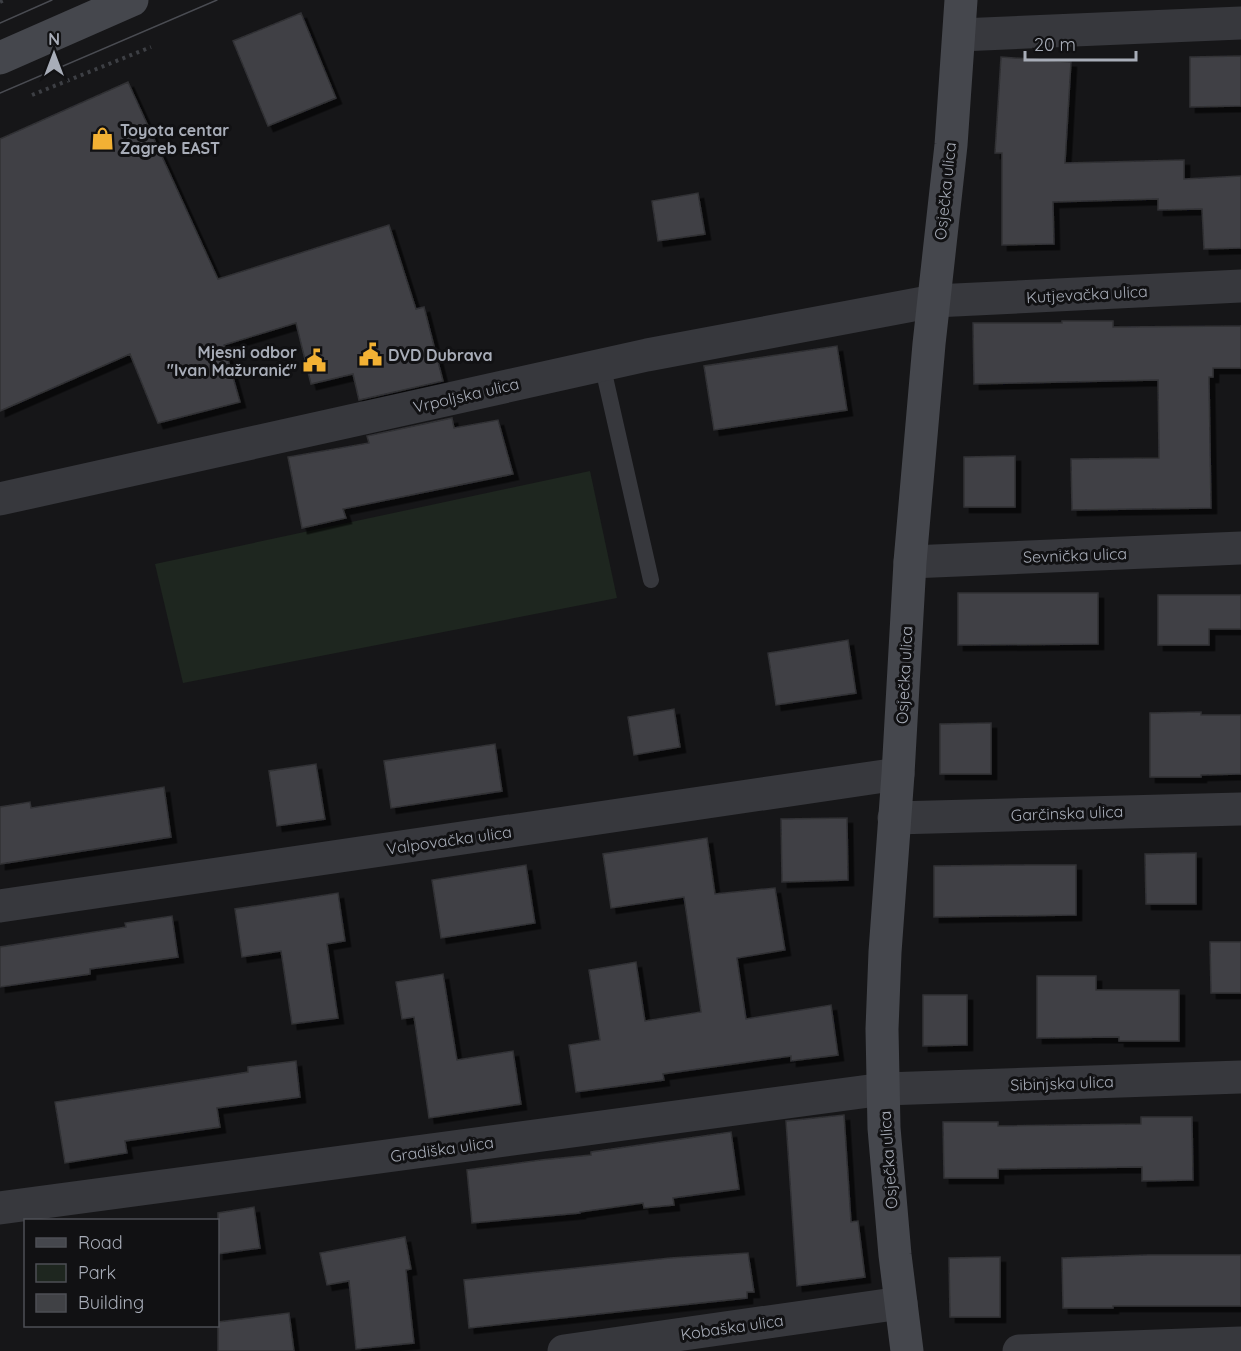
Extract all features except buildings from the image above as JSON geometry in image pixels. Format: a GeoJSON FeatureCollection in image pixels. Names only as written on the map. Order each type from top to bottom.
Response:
{"type":"FeatureCollection","features":[{"type":"Feature","properties":{"kind":"street"},"geometry":{"type":"LineString","coordinates":[[0,58],[132,0]]}},
{"type":"Feature","properties":{"kind":"street","name":"Osječka ulica"},"geometry":{"type":"LineString","coordinates":[[907,1351],[884,1128],[882,1029],[910,562],[933,301],[951,145],[961,0]]}},
{"type":"Feature","properties":{"kind":"street"},"geometry":{"type":"LineString","coordinates":[[960,35],[1241,23]]}},
{"type":"Feature","properties":{"kind":"street","name":"Kutjevačka ulica"},"geometry":{"type":"LineString","coordinates":[[933,301],[1241,286]]}},
{"type":"Feature","properties":{"kind":"street","name":"Vrpoljska ulica"},"geometry":{"type":"LineString","coordinates":[[0,499],[602,364],[933,301]]}},
{"type":"Feature","properties":{"kind":"street","name":"Sevnička ulica"},"geometry":{"type":"LineString","coordinates":[[910,562],[1241,548]]}},
{"type":"Feature","properties":{"kind":"street","name":"Valpovačka ulica"},"geometry":{"type":"LineString","coordinates":[[0,906],[898,774]]}},
{"type":"Feature","properties":{"kind":"street","name":"Garčinska ulica"},"geometry":{"type":"LineString","coordinates":[[894,818],[1241,809]]}},
{"type":"Feature","properties":{"kind":"street","name":"Sibinjska ulica"},"geometry":{"type":"LineString","coordinates":[[884,1089],[1241,1077]]}},
{"type":"Feature","properties":{"kind":"street","name":"Gradiška ulica"},"geometry":{"type":"LineString","coordinates":[[0,1208],[884,1089]]}},
{"type":"Feature","properties":{"kind":"street","name":"Kobaška ulica"},"geometry":{"type":"LineString","coordinates":[[564,1351],[901,1303]]}},
{"type":"Feature","properties":{"kind":"street"},"geometry":{"type":"LineString","coordinates":[[1020,1351],[1241,1343]]}},
{"type":"Feature","properties":{"kind":"lane"},"geometry":{"type":"LineString","coordinates":[[602,364],[651,580]]}},
{"type":"Feature","properties":{"kind":"path"},"geometry":{"type":"LineString","coordinates":[[32,95],[151,47]]}},
{"type":"Feature","properties":{"kind":"green space"},"geometry":{"type":"Polygon","coordinates":[[[590,471],[617,598],[183,683],[155,564],[590,471]]]}},
{"type":"Feature","properties":{"kind":"tram line"},"geometry":{"type":"LineString","coordinates":[[0,23],[52,0]]}},
{"type":"Feature","properties":{"kind":"tram line"},"geometry":{"type":"LineString","coordinates":[[0,93],[217,0]]}},
{"type":"Feature","properties":{"kind":"place","name":"Toyota centar Zagreb EAST"},"geometry":{"type":"Point","coordinates":[102,139]}},
{"type":"Feature","properties":{"kind":"place","name":"DVD Dubrava"},"geometry":{"type":"Point","coordinates":[370,355]}},
{"type":"Feature","properties":{"kind":"place","name":"Mjesni odbor \"Ivan Mažuranić\""},"geometry":{"type":"Point","coordinates":[315,361]}}]}
